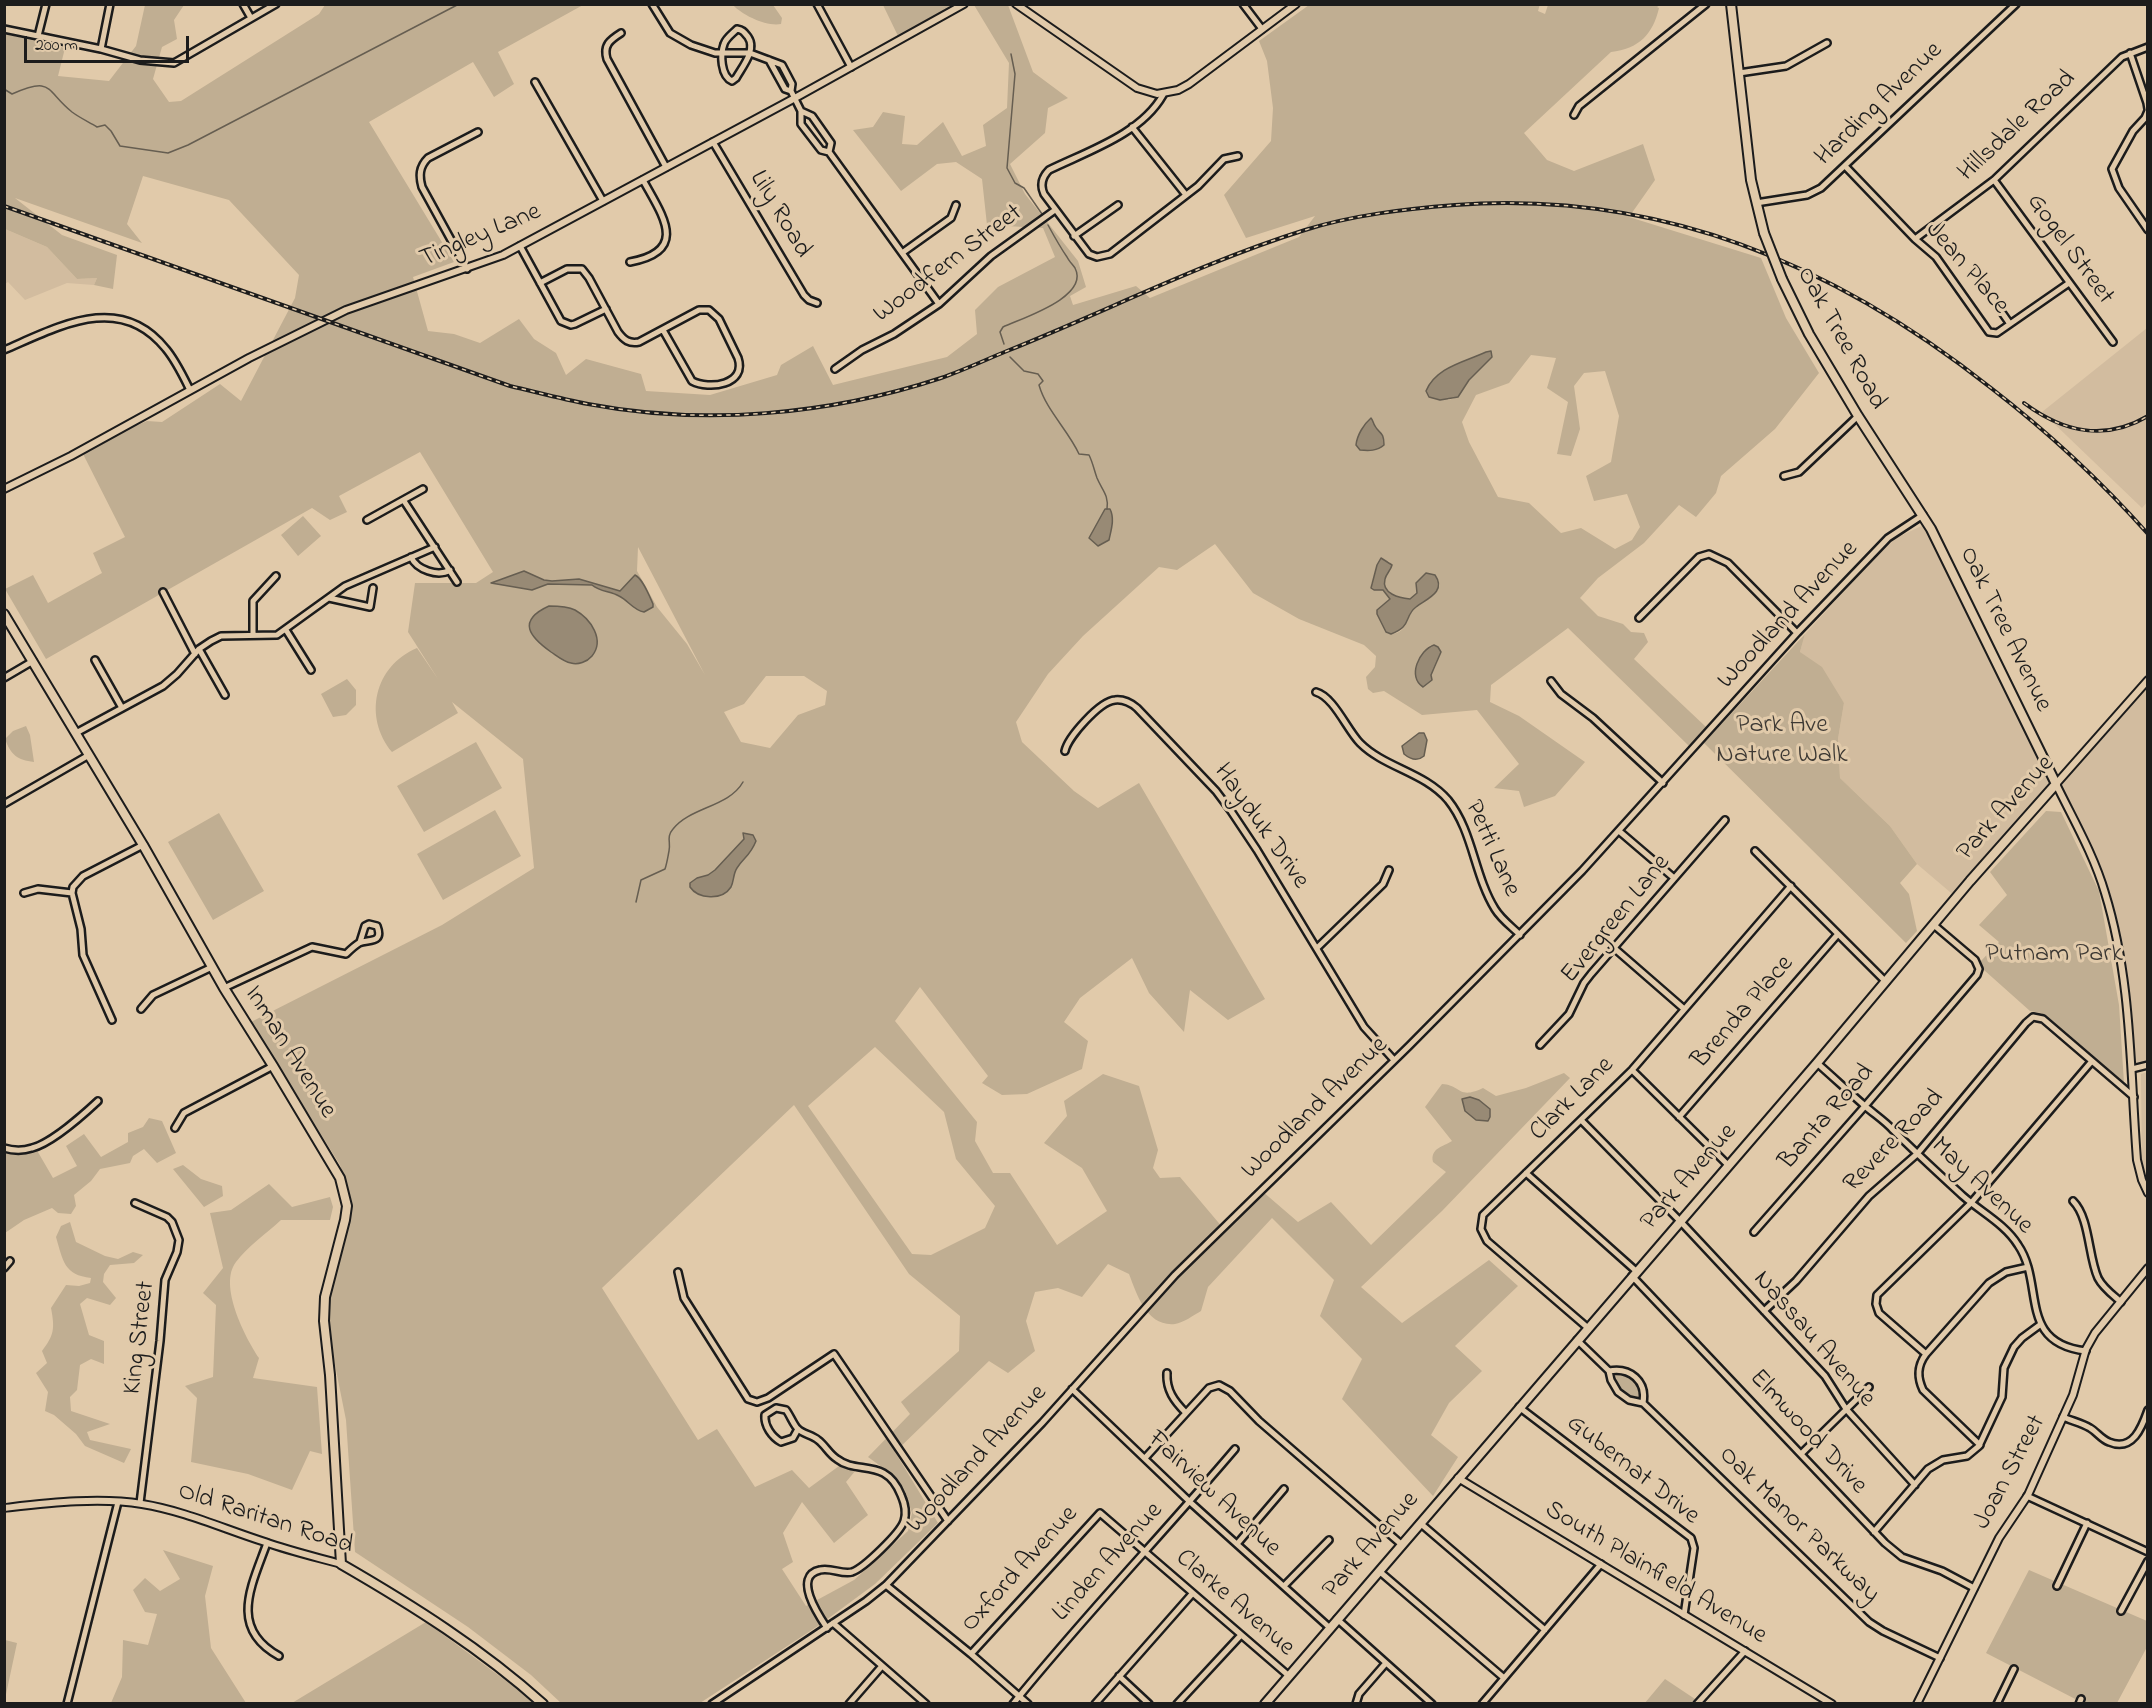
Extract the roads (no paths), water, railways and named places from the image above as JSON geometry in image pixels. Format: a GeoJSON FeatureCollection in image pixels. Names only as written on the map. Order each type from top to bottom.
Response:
{"type":"FeatureCollection","features":[{"type":"Feature","properties":{"kind":"main road","name":"Oak Tree Road"},"geometry":{"type":"LineString","coordinates":[[1731,4],[1756,203],[1764,233],[1782,279],[1809,334],[1858,416],[1916,503]]}},
{"type":"Feature","properties":{"kind":"main road","name":"Oak Tree Avenue"},"geometry":{"type":"LineString","coordinates":[[1916,503],[2056,784]]}},
{"type":"Feature","properties":{"kind":"main road","name":"Inman Avenue"},"geometry":{"type":"LineString","coordinates":[[4,614],[143,845],[224,988],[335,1170],[345,1192],[347,1206],[345,1220],[325,1297],[324,1321],[330,1375],[341,1564]]}},
{"type":"Feature","properties":{"kind":"main road","name":"Park Avenue"},"geometry":{"type":"LineString","coordinates":[[1265,1704],[1935,926],[1970,881],[2056,784]]}},
{"type":"Feature","properties":{"kind":"main road","name":"Old Raritan Road"},"geometry":{"type":"LineString","coordinates":[[341,1564],[445,1628],[529,1690],[543,1704]]}},
{"type":"Feature","properties":{"kind":"street"},"geometry":{"type":"LineString","coordinates":[[38,36],[46,4]]}},
{"type":"Feature","properties":{"kind":"street"},"geometry":{"type":"LineString","coordinates":[[101,49],[110,4]]}},
{"type":"Feature","properties":{"kind":"street"},"geometry":{"type":"LineString","coordinates":[[243,4],[251,18]]}},
{"type":"Feature","properties":{"kind":"street"},"geometry":{"type":"LineString","coordinates":[[4,29],[101,49],[140,60],[174,63],[276,4]]}},
{"type":"Feature","properties":{"kind":"street"},"geometry":{"type":"LineString","coordinates":[[652,4],[664,26],[679,39],[702,50],[722,53],[750,52],[782,65],[792,84],[791,91],[801,111],[801,124],[821,150],[829,152],[939,304]]}},
{"type":"Feature","properties":{"kind":"street"},"geometry":{"type":"LineString","coordinates":[[817,4],[851,67]]}},
{"type":"Feature","properties":{"kind":"street","name":"Tingley Lane"},"geometry":{"type":"LineString","coordinates":[[4,489],[71,456],[249,358],[346,310],[503,255],[964,4]]}},
{"type":"Feature","properties":{"kind":"street"},"geometry":{"type":"LineString","coordinates":[[1016,4],[1137,88],[1163,95],[1189,84],[1296,4]]}},
{"type":"Feature","properties":{"kind":"street"},"geometry":{"type":"LineString","coordinates":[[1244,4],[1262,29]]}},
{"type":"Feature","properties":{"kind":"street"},"geometry":{"type":"LineString","coordinates":[[1574,116],[1579,106],[1706,4]]}},
{"type":"Feature","properties":{"kind":"street","name":"Harding Avenue"},"geometry":{"type":"LineString","coordinates":[[1756,203],[1812,194],[1845,166],[2016,4]]}},
{"type":"Feature","properties":{"kind":"street"},"geometry":{"type":"LineString","coordinates":[[739,29],[751,41],[750,52],[736,78],[732,81],[728,79],[725,75],[722,53],[725,41],[739,29]]}},
{"type":"Feature","properties":{"kind":"street"},"geometry":{"type":"LineString","coordinates":[[621,33],[609,41],[606,46],[607,59],[666,167]]}},
{"type":"Feature","properties":{"kind":"street"},"geometry":{"type":"LineString","coordinates":[[1739,73],[1786,66],[1827,43]]}},
{"type":"Feature","properties":{"kind":"street","name":"Hillsdale Road"},"geometry":{"type":"LineString","coordinates":[[1915,239],[1994,180],[2112,65],[2130,52],[2148,47]]}},
{"type":"Feature","properties":{"kind":"street"},"geometry":{"type":"LineString","coordinates":[[2130,52],[2148,110],[2145,118],[2133,131],[2112,169],[2119,188],[2148,230]]}},
{"type":"Feature","properties":{"kind":"street"},"geometry":{"type":"LineString","coordinates":[[770,60],[785,89],[791,91]]}},
{"type":"Feature","properties":{"kind":"street"},"geometry":{"type":"LineString","coordinates":[[535,82],[603,201]]}},
{"type":"Feature","properties":{"kind":"street"},"geometry":{"type":"LineString","coordinates":[[1163,95],[1154,110],[1132,127],[1046,173],[1042,180],[1042,190],[1089,254],[1097,257],[1106,256],[1198,186],[1224,159],[1238,156]]}},
{"type":"Feature","properties":{"kind":"street"},"geometry":{"type":"LineString","coordinates":[[801,111],[812,116],[831,143],[829,152]]}},
{"type":"Feature","properties":{"kind":"street"},"geometry":{"type":"LineString","coordinates":[[1132,127],[1186,195]]}},
{"type":"Feature","properties":{"kind":"street"},"geometry":{"type":"LineString","coordinates":[[467,269],[419,178],[423,164],[428,158],[478,132]]}},
{"type":"Feature","properties":{"kind":"street","name":"Lily Road"},"geometry":{"type":"LineString","coordinates":[[713,142],[804,295],[817,303]]}},
{"type":"Feature","properties":{"kind":"street","name":"Jean Place"},"geometry":{"type":"LineString","coordinates":[[1845,166],[1915,239],[1939,260],[1985,329],[1995,334],[2010,324]]}},
{"type":"Feature","properties":{"kind":"street"},"geometry":{"type":"LineString","coordinates":[[630,262],[656,254],[666,243],[668,236],[662,216],[643,180]]}},
{"type":"Feature","properties":{"kind":"street","name":"Gogel Street"},"geometry":{"type":"LineString","coordinates":[[1994,180],[2113,342]]}},
{"type":"Feature","properties":{"kind":"street"},"geometry":{"type":"LineString","coordinates":[[902,253],[951,218],[956,205]]}},
{"type":"Feature","properties":{"kind":"street"},"geometry":{"type":"LineString","coordinates":[[1074,236],[1118,205]]}},
{"type":"Feature","properties":{"kind":"street","name":"Woodfern Street"},"geometry":{"type":"LineString","coordinates":[[835,369],[862,350],[894,334],[939,304],[991,256],[1056,210]]}},
{"type":"Feature","properties":{"kind":"street"},"geometry":{"type":"LineString","coordinates":[[520,246],[558,318],[566,324],[575,324],[606,309]]}},
{"type":"Feature","properties":{"kind":"street"},"geometry":{"type":"LineString","coordinates":[[540,283],[567,269],[582,269],[618,332],[628,342],[639,342],[699,310],[709,310],[719,320],[738,358],[740,369],[735,379],[724,383],[702,384],[692,381],[663,330]]}},
{"type":"Feature","properties":{"kind":"street"},"geometry":{"type":"LineString","coordinates":[[2003,314],[2010,324],[2069,283]]}},
{"type":"Feature","properties":{"kind":"street"},"geometry":{"type":"LineString","coordinates":[[4,350],[72,321],[103,317],[123,321],[147,331],[157,339],[174,361],[190,390]]}},
{"type":"Feature","properties":{"kind":"street"},"geometry":{"type":"LineString","coordinates":[[1784,476],[1798,472],[1858,416]]}},
{"type":"Feature","properties":{"kind":"street"},"geometry":{"type":"LineString","coordinates":[[367,520],[423,489]]}},
{"type":"Feature","properties":{"kind":"street"},"geometry":{"type":"LineString","coordinates":[[405,501],[457,582]]}},
{"type":"Feature","properties":{"kind":"street","name":"Woodland Avenue"},"geometry":{"type":"LineString","coordinates":[[712,1704],[827,1628],[886,1585],[1042,1423],[1175,1275],[1520,935],[1619,831],[1797,633],[1888,538],[1923,515]]}},
{"type":"Feature","properties":{"kind":"street"},"geometry":{"type":"LineString","coordinates":[[76,734],[163,686],[197,652],[221,636],[277,635],[345,586],[435,547]]}},
{"type":"Feature","properties":{"kind":"street"},"geometry":{"type":"LineString","coordinates":[[1639,618],[1699,556],[1709,554],[1728,563],[1797,633]]}},
{"type":"Feature","properties":{"kind":"street"},"geometry":{"type":"LineString","coordinates":[[411,557],[414,564],[436,573],[450,570]]}},
{"type":"Feature","properties":{"kind":"street"},"geometry":{"type":"LineString","coordinates":[[253,635],[253,601],[276,576]]}},
{"type":"Feature","properties":{"kind":"street"},"geometry":{"type":"LineString","coordinates":[[329,598],[370,607],[373,588]]}},
{"type":"Feature","properties":{"kind":"street"},"geometry":{"type":"LineString","coordinates":[[163,592],[197,652],[225,695]]}},
{"type":"Feature","properties":{"kind":"street"},"geometry":{"type":"LineString","coordinates":[[286,630],[311,670]]}},
{"type":"Feature","properties":{"kind":"street"},"geometry":{"type":"LineString","coordinates":[[95,660],[122,708]]}},
{"type":"Feature","properties":{"kind":"street"},"geometry":{"type":"LineString","coordinates":[[4,678],[33,662]]}},
{"type":"Feature","properties":{"kind":"street","name":"Park Avenue"},"geometry":{"type":"LineString","coordinates":[[2056,784],[2148,680]]}},
{"type":"Feature","properties":{"kind":"street"},"geometry":{"type":"LineString","coordinates":[[1551,681],[1561,694],[1593,718],[1663,783]]}},
{"type":"Feature","properties":{"kind":"street","name":"Petti Lane"},"geometry":{"type":"LineString","coordinates":[[1316,692],[1326,697],[1356,740],[1369,751],[1424,779],[1447,799],[1461,821],[1494,908],[1520,935]]}},
{"type":"Feature","properties":{"kind":"street","name":"Hayduk Drive"},"geometry":{"type":"LineString","coordinates":[[1065,751],[1072,736],[1106,703],[1118,699],[1132,704],[1216,791],[1257,850],[1364,1027],[1394,1060]]}},
{"type":"Feature","properties":{"kind":"street"},"geometry":{"type":"LineString","coordinates":[[4,804],[89,755]]}},
{"type":"Feature","properties":{"kind":"street","name":"Oak Tree Avenue"},"geometry":{"type":"LineString","coordinates":[[2056,784],[2107,900],[2126,997],[2137,1160],[2148,1192]]}},
{"type":"Feature","properties":{"kind":"street","name":"Evergreen Lane"},"geometry":{"type":"LineString","coordinates":[[1540,1045],[1569,1014],[1584,983],[1725,820]]}},
{"type":"Feature","properties":{"kind":"street"},"geometry":{"type":"LineString","coordinates":[[1619,831],[1674,878]]}},
{"type":"Feature","properties":{"kind":"street"},"geometry":{"type":"LineString","coordinates":[[112,1020],[82,955],[81,929],[72,893],[73,886],[83,876],[143,845]]}},
{"type":"Feature","properties":{"kind":"street"},"geometry":{"type":"LineString","coordinates":[[1755,851],[1886,982]]}},
{"type":"Feature","properties":{"kind":"street"},"geometry":{"type":"LineString","coordinates":[[1317,948],[1383,884],[1389,870]]}},
{"type":"Feature","properties":{"kind":"street","name":"Clark Lane"},"geometry":{"type":"LineString","coordinates":[[1588,1328],[1487,1241],[1482,1233],[1481,1219],[1486,1210],[1632,1070],[1683,1008],[1791,886]]}},
{"type":"Feature","properties":{"kind":"street"},"geometry":{"type":"LineString","coordinates":[[24,893],[38,889],[72,893]]}},
{"type":"Feature","properties":{"kind":"street","name":"Banta Road"},"geometry":{"type":"LineString","coordinates":[[1754,1232],[1977,975],[1979,969],[1976,960],[1935,926]]}},
{"type":"Feature","properties":{"kind":"street","name":"Brenda Place"},"geometry":{"type":"LineString","coordinates":[[1679,1117],[1838,934]]}},
{"type":"Feature","properties":{"kind":"street"},"geometry":{"type":"LineString","coordinates":[[224,988],[312,947],[346,954],[360,942]]}},
{"type":"Feature","properties":{"kind":"street"},"geometry":{"type":"LineString","coordinates":[[1614,948],[1683,1008]]}},
{"type":"Feature","properties":{"kind":"street"},"geometry":{"type":"LineString","coordinates":[[141,1009],[153,995],[212,967]]}},
{"type":"Feature","properties":{"kind":"street","name":"Revere Road"},"geometry":{"type":"LineString","coordinates":[[1764,1311],[1796,1281],[1869,1196],[1917,1154],[2026,1023],[2036,1017],[2043,1019],[2092,1061]]}},
{"type":"Feature","properties":{"kind":"street"},"geometry":{"type":"LineString","coordinates":[[1926,1354],[1879,1313],[1876,1304],[1878,1295],[1971,1203],[2092,1061],[2134,1098]]}},
{"type":"Feature","properties":{"kind":"street","name":"May Avenue"},"geometry":{"type":"LineString","coordinates":[[1817,1063],[1971,1203],[2013,1238],[2022,1251],[2028,1267],[2034,1309],[2041,1324]]}},
{"type":"Feature","properties":{"kind":"street"},"geometry":{"type":"LineString","coordinates":[[2132,1069],[2148,1065]]}},
{"type":"Feature","properties":{"kind":"street"},"geometry":{"type":"LineString","coordinates":[[175,1128],[184,1113],[273,1066]]}},
{"type":"Feature","properties":{"kind":"street"},"geometry":{"type":"LineString","coordinates":[[1632,1070],[1729,1166]]}},
{"type":"Feature","properties":{"kind":"street"},"geometry":{"type":"LineString","coordinates":[[4,1148],[20,1151],[36,1147],[82,1116],[98,1101]]}},
{"type":"Feature","properties":{"kind":"street","name":"Nassau Avenue"},"geometry":{"type":"LineString","coordinates":[[1581,1120],[1680,1221],[1825,1376],[1846,1409],[1915,1485]]}},
{"type":"Feature","properties":{"kind":"street","name":"Elmwood Drive"},"geometry":{"type":"LineString","coordinates":[[1526,1173],[1634,1274],[1874,1532],[1902,1557],[1942,1571],[1974,1588]]}},
{"type":"Feature","properties":{"kind":"street"},"geometry":{"type":"LineString","coordinates":[[2073,1202],[2081,1212],[2094,1268],[2100,1281],[2121,1302]]}},
{"type":"Feature","properties":{"kind":"street","name":"King Street"},"geometry":{"type":"LineString","coordinates":[[135,1203],[167,1217],[172,1222],[179,1240],[177,1252],[165,1280],[160,1341],[140,1503]]}},
{"type":"Feature","properties":{"kind":"street"},"geometry":{"type":"LineString","coordinates":[[4,1268],[10,1261]]}},
{"type":"Feature","properties":{"kind":"street"},"geometry":{"type":"LineString","coordinates":[[1980,1444],[1923,1390],[1918,1372],[1926,1354],[1989,1283],[2006,1272],[2028,1267]]}},
{"type":"Feature","properties":{"kind":"street","name":"Joan Street"},"geometry":{"type":"LineString","coordinates":[[1917,1704],[1999,1538],[2027,1496],[2073,1395],[2086,1351],[2096,1333],[2148,1268]]}},
{"type":"Feature","properties":{"kind":"street"},"geometry":{"type":"LineString","coordinates":[[678,1272],[684,1298],[748,1399],[757,1402],[768,1398],[834,1354],[948,1521]]}},
{"type":"Feature","properties":{"kind":"street"},"geometry":{"type":"LineString","coordinates":[[1874,1532],[1933,1464],[1967,1456],[1980,1444],[2002,1397],[2004,1368],[2018,1342],[2041,1324],[2058,1341],[2068,1347],[2086,1351]]}},
{"type":"Feature","properties":{"kind":"street","name":"Oak Manor Parkway"},"geometry":{"type":"LineString","coordinates":[[1577,1340],[1609,1371],[1618,1392],[1629,1400],[1643,1403],[1869,1622],[1940,1658]]}},
{"type":"Feature","properties":{"kind":"street","name":"Oak Manor Parkway"},"geometry":{"type":"LineString","coordinates":[[1609,1371],[1622,1370],[1636,1377],[1642,1387],[1643,1403]]}},
{"type":"Feature","properties":{"kind":"street"},"geometry":{"type":"LineString","coordinates":[[1167,1372],[1171,1394],[1186,1413]]}},
{"type":"Feature","properties":{"kind":"street"},"geometry":{"type":"LineString","coordinates":[[1145,1458],[1209,1388],[1219,1385],[1226,1387],[1259,1421],[1401,1544]]}},
{"type":"Feature","properties":{"kind":"street"},"geometry":{"type":"LineString","coordinates":[[1801,1454],[1869,1387]]}},
{"type":"Feature","properties":{"kind":"street","name":"Fairview Avenue"},"geometry":{"type":"LineString","coordinates":[[1072,1389],[1190,1502],[1330,1628]]}},
{"type":"Feature","properties":{"kind":"street","name":"Gubernat Drive"},"geometry":{"type":"LineString","coordinates":[[1519,1407],[1691,1538],[1694,1548],[1684,1615]]}},
{"type":"Feature","properties":{"kind":"street"},"geometry":{"type":"LineString","coordinates":[[798,1429],[793,1438],[781,1442],[775,1439],[768,1429],[765,1415],[772,1409],[782,1408],[789,1414],[798,1429],[816,1438],[842,1462],[872,1468],[886,1476],[899,1491],[905,1506],[906,1514],[900,1529],[888,1543],[858,1569],[847,1573],[822,1569],[812,1575],[808,1584],[809,1597],[827,1628]]}},
{"type":"Feature","properties":{"kind":"street"},"geometry":{"type":"LineString","coordinates":[[2063,1417],[2093,1429],[2108,1442],[2119,1443],[2133,1439],[2140,1432],[2148,1410]]}},
{"type":"Feature","properties":{"kind":"street","name":"Linden Avenue"},"geometry":{"type":"LineString","coordinates":[[1012,1704],[1143,1551],[1190,1502],[1235,1449]]}},
{"type":"Feature","properties":{"kind":"street","name":"South Plainfield Avenue"},"geometry":{"type":"LineString","coordinates":[[1458,1478],[1832,1704]]}},
{"type":"Feature","properties":{"kind":"street"},"geometry":{"type":"LineString","coordinates":[[1238,1544],[1284,1489]]}},
{"type":"Feature","properties":{"kind":"street"},"geometry":{"type":"LineString","coordinates":[[2027,1496],[2148,1552]]}},
{"type":"Feature","properties":{"kind":"street"},"geometry":{"type":"LineString","coordinates":[[67,1704],[118,1502]]}},
{"type":"Feature","properties":{"kind":"street","name":"Old Raritan Road"},"geometry":{"type":"LineString","coordinates":[[4,1508],[69,1503],[140,1503],[174,1510],[267,1543],[341,1564]]}},
{"type":"Feature","properties":{"kind":"street","name":"Clarke Avenue"},"geometry":{"type":"LineString","coordinates":[[1100,1513],[1289,1676]]}},
{"type":"Feature","properties":{"kind":"street","name":"Oxford Avenue"},"geometry":{"type":"LineString","coordinates":[[971,1654],[1100,1513]]}},
{"type":"Feature","properties":{"kind":"street"},"geometry":{"type":"LineString","coordinates":[[1420,1523],[1545,1630]]}},
{"type":"Feature","properties":{"kind":"street"},"geometry":{"type":"LineString","coordinates":[[2057,1586],[2087,1523]]}},
{"type":"Feature","properties":{"kind":"street"},"geometry":{"type":"LineString","coordinates":[[1284,1586],[1329,1540]]}},
{"type":"Feature","properties":{"kind":"street"},"geometry":{"type":"LineString","coordinates":[[267,1543],[248,1597],[248,1613],[251,1625],[260,1641],[268,1650],[279,1656]]}},
{"type":"Feature","properties":{"kind":"street"},"geometry":{"type":"LineString","coordinates":[[2121,1611],[2148,1561]]}},
{"type":"Feature","properties":{"kind":"street"},"geometry":{"type":"LineString","coordinates":[[1482,1704],[1601,1564]]}},
{"type":"Feature","properties":{"kind":"street"},"geometry":{"type":"LineString","coordinates":[[1379,1571],[1504,1678]]}},
{"type":"Feature","properties":{"kind":"street"},"geometry":{"type":"LineString","coordinates":[[886,1585],[1028,1704]]}},
{"type":"Feature","properties":{"kind":"street"},"geometry":{"type":"LineString","coordinates":[[1095,1704],[1192,1594]]}},
{"type":"Feature","properties":{"kind":"street"},"geometry":{"type":"LineString","coordinates":[[1337,1619],[1432,1704]]}},
{"type":"Feature","properties":{"kind":"street"},"geometry":{"type":"LineString","coordinates":[[833,1623],[926,1704]]}},
{"type":"Feature","properties":{"kind":"street"},"geometry":{"type":"LineString","coordinates":[[1177,1704],[1241,1635]]}},
{"type":"Feature","properties":{"kind":"street"},"geometry":{"type":"LineString","coordinates":[[1698,1704],[1745,1651]]}},
{"type":"Feature","properties":{"kind":"street"},"geometry":{"type":"LineString","coordinates":[[1356,1704],[1359,1694],[1386,1663]]}},
{"type":"Feature","properties":{"kind":"street"},"geometry":{"type":"LineString","coordinates":[[849,1704],[882,1666]]}},
{"type":"Feature","properties":{"kind":"street"},"geometry":{"type":"LineString","coordinates":[[1997,1704],[2014,1670]]}},
{"type":"Feature","properties":{"kind":"street"},"geometry":{"type":"LineString","coordinates":[[1119,1676],[1149,1704]]}},
{"type":"Feature","properties":{"kind":"waterway"},"geometry":{"type":"LineString","coordinates":[[4,89],[12,94],[35,86],[42,86],[78,116],[97,127],[105,125],[120,146],[168,153],[188,145],[459,4]]}},
{"type":"Feature","properties":{"kind":"waterway"},"geometry":{"type":"LineString","coordinates":[[1011,54],[1015,74],[1007,168],[1015,183],[1024,188],[1042,214]]}},
{"type":"Feature","properties":{"kind":"waterway"},"geometry":{"type":"LineString","coordinates":[[1004,344],[1000,332],[1003,327],[1052,305],[1073,288],[1077,278],[1075,268],[1048,225]]}},
{"type":"Feature","properties":{"kind":"waterway"},"geometry":{"type":"LineString","coordinates":[[1010,357],[1024,371],[1038,374],[1043,381],[1039,385],[1052,411],[1079,454],[1089,455],[1106,496],[1107,509]]}},
{"type":"Feature","properties":{"kind":"waterway"},"geometry":{"type":"LineString","coordinates":[[636,902],[641,880],[665,869],[669,837],[673,829],[689,816],[729,797],[743,782]]}},
{"type":"Feature","properties":{"kind":"railway"},"geometry":{"type":"LineString","coordinates":[[4,206],[510,386],[578,402],[632,411],[721,415],[766,413],[855,401],[941,378],[1229,257],[1305,230],[1342,220],[1455,205],[1530,203],[1603,210],[1673,224],[1741,244],[1806,272],[1870,305],[1931,344],[2012,405],[2053,439],[2148,534]]}},
{"type":"Feature","properties":{"kind":"railway"},"geometry":{"type":"LineString","coordinates":[[2024,403],[2054,421],[2084,430],[2116,429],[2148,416]]}},
{"type":"Feature","properties":{"kind":"park label","name":"Park Ave Nature Walk"},"geometry":{"type":"Point","coordinates":[1782,742]}},
{"type":"Feature","properties":{"kind":"park label","name":"Putnam Park"},"geometry":{"type":"Point","coordinates":[2054,956]}}]}
